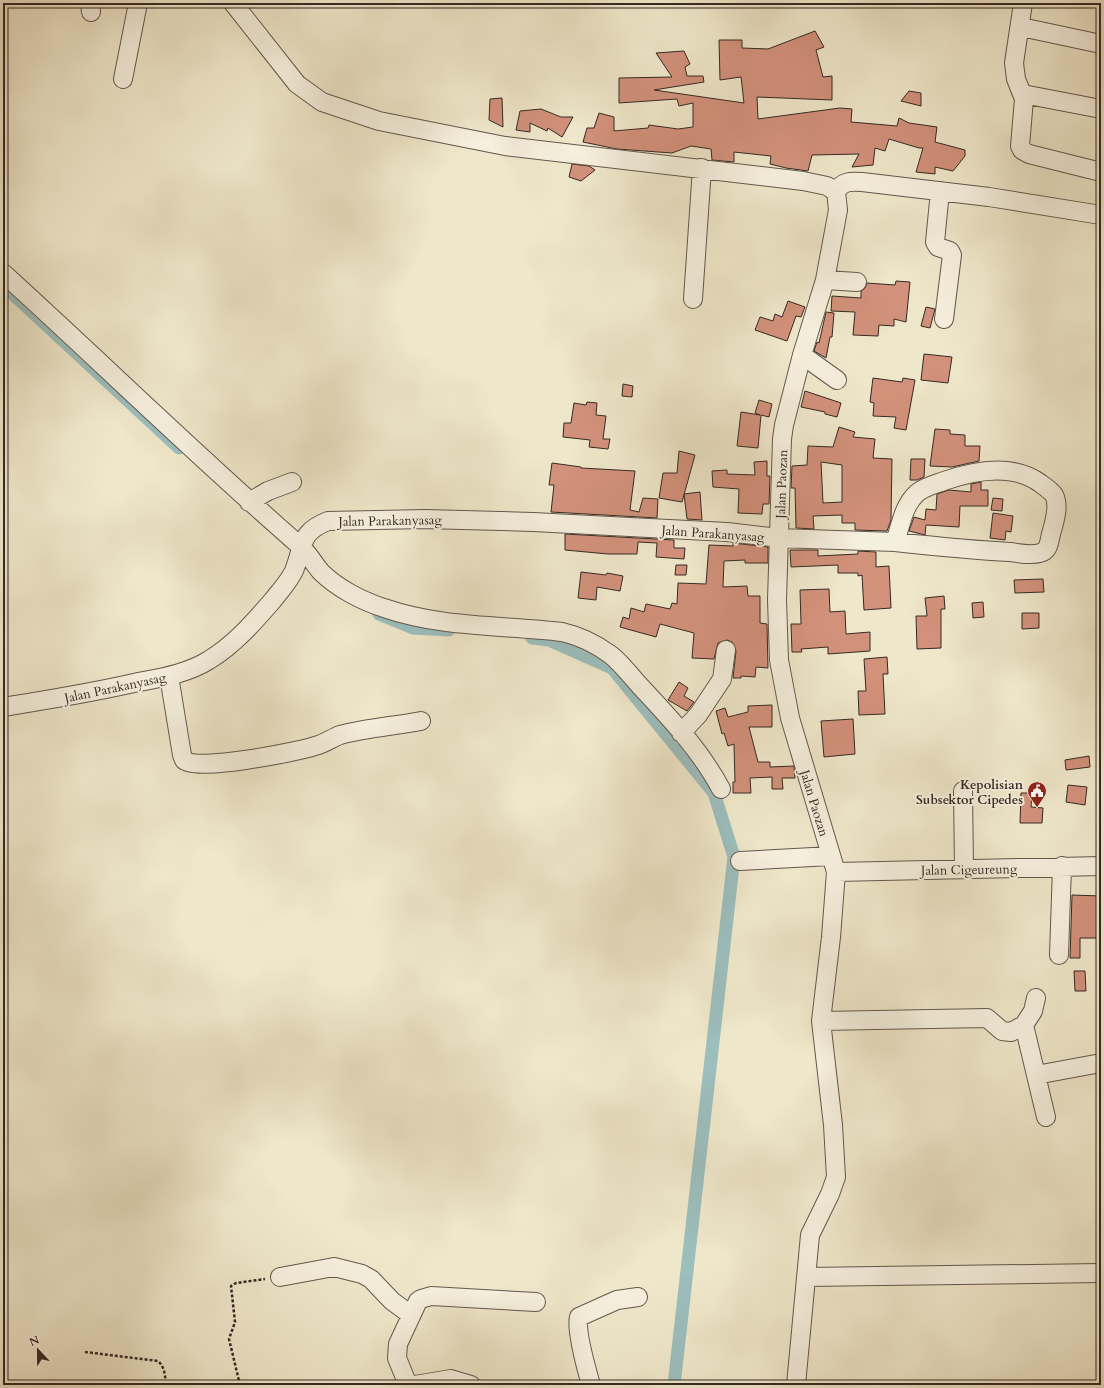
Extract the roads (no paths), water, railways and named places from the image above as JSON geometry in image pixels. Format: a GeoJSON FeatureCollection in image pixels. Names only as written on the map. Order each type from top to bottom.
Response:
{"type":"FeatureCollection","features":[{"type":"Feature","properties":{"kind":"street"},"geometry":{"type":"LineString","coordinates":[[123,79],[138,3]]}},
{"type":"Feature","properties":{"kind":"street"},"geometry":{"type":"LineString","coordinates":[[233,3],[297,84],[322,102],[378,121],[505,146],[803,181],[827,186],[836,192],[839,186],[844,182],[851,182],[989,197],[1101,215]]}},
{"type":"Feature","properties":{"kind":"street"},"geometry":{"type":"LineString","coordinates":[[1023,3],[1021,27],[1014,63],[1016,79],[1023,94],[1024,104],[1019,142],[1022,150],[1029,154],[1101,172]]}},
{"type":"Feature","properties":{"kind":"street"},"geometry":{"type":"LineString","coordinates":[[1021,27],[1101,44]]}},
{"type":"Feature","properties":{"kind":"street"},"geometry":{"type":"LineString","coordinates":[[1023,94],[1101,109]]}},
{"type":"Feature","properties":{"kind":"street"},"geometry":{"type":"LineString","coordinates":[[693,299],[702,168]]}},
{"type":"Feature","properties":{"kind":"street"},"geometry":{"type":"LineString","coordinates":[[940,191],[935,242],[938,247],[952,252],[944,319]]}},
{"type":"Feature","properties":{"kind":"street","name":"Jalan Paozan"},"geometry":{"type":"LineString","coordinates":[[834,864],[790,718],[783,689],[779,660],[777,600],[784,425],[802,355],[825,280],[838,210],[836,192]]}},
{"type":"Feature","properties":{"kind":"street"},"geometry":{"type":"LineString","coordinates":[[3,273],[249,502],[298,556],[322,572],[335,583],[357,596],[384,608],[458,624],[562,632],[575,635],[593,644],[612,656],[681,733],[713,772],[721,789]]}},
{"type":"Feature","properties":{"kind":"street"},"geometry":{"type":"LineString","coordinates":[[825,280],[857,282]]}},
{"type":"Feature","properties":{"kind":"street"},"geometry":{"type":"LineString","coordinates":[[802,355],[837,380]]}},
{"type":"Feature","properties":{"kind":"street","name":"Jalan Parakanyasag"},"geometry":{"type":"LineString","coordinates":[[3,708],[64,698],[169,676],[208,661],[246,629],[274,599],[309,533],[328,521],[372,519],[533,522],[727,532],[779,538],[895,542],[1029,554],[1042,553],[1048,546],[1056,511],[1056,502],[1054,496],[1049,490],[1032,477],[1004,470],[964,474],[931,486],[917,493],[907,506],[895,542]]}},
{"type":"Feature","properties":{"kind":"street"},"geometry":{"type":"LineString","coordinates":[[249,502],[268,491],[292,482]]}},
{"type":"Feature","properties":{"kind":"street"},"geometry":{"type":"LineString","coordinates":[[681,733],[698,714],[722,678],[726,650]]}},
{"type":"Feature","properties":{"kind":"street"},"geometry":{"type":"LineString","coordinates":[[169,676],[182,755],[184,760],[190,764],[214,763],[280,755],[315,746],[341,735],[421,721]]}},
{"type":"Feature","properties":{"kind":"street"},"geometry":{"type":"LineString","coordinates":[[963,790],[964,869]]}},
{"type":"Feature","properties":{"kind":"street","name":"Jalan Cigeureung"},"geometry":{"type":"LineString","coordinates":[[740,861],[964,869],[1101,866]]}},
{"type":"Feature","properties":{"kind":"street"},"geometry":{"type":"LineString","coordinates":[[796,1385],[810,1235],[830,1194],[836,1177],[834,1132],[821,1021],[834,864]]}},
{"type":"Feature","properties":{"kind":"street"},"geometry":{"type":"LineString","coordinates":[[1059,955],[1062,866]]}},
{"type":"Feature","properties":{"kind":"street"},"geometry":{"type":"LineString","coordinates":[[821,1021],[987,1018],[1002,1031],[1011,1032],[1024,1026],[1033,1011],[1036,998]]}},
{"type":"Feature","properties":{"kind":"street"},"geometry":{"type":"LineString","coordinates":[[1024,1026],[1046,1117]]}},
{"type":"Feature","properties":{"kind":"street"},"geometry":{"type":"LineString","coordinates":[[1036,1075],[1101,1063]]}},
{"type":"Feature","properties":{"kind":"street"},"geometry":{"type":"LineString","coordinates":[[280,1277],[334,1267],[362,1274],[371,1279],[392,1302],[412,1315]]}},
{"type":"Feature","properties":{"kind":"street"},"geometry":{"type":"LineString","coordinates":[[806,1277],[1101,1273]]}},
{"type":"Feature","properties":{"kind":"street"},"geometry":{"type":"LineString","coordinates":[[408,1385],[399,1366],[397,1351],[418,1302],[425,1297],[431,1296],[536,1302]]}},
{"type":"Feature","properties":{"kind":"street"},"geometry":{"type":"LineString","coordinates":[[591,1385],[579,1334],[579,1317],[617,1300],[638,1297]]}},
{"type":"Feature","properties":{"kind":"street"},"geometry":{"type":"LineString","coordinates":[[416,1385],[451,1379],[471,1385]]}},
{"type":"Feature","properties":{"kind":"waterway"},"geometry":{"type":"LineString","coordinates":[[3,285],[179,448]]}},
{"type":"Feature","properties":{"kind":"waterway"},"geometry":{"type":"LineString","coordinates":[[379,614],[413,628],[449,630]]}},
{"type":"Feature","properties":{"kind":"waterway"},"geometry":{"type":"LineString","coordinates":[[532,638],[549,640],[612,668],[714,793],[734,857],[674,1385]]}},
{"type":"Feature","properties":{"kind":"place","name":"Kepolisian Subsektor Cipedes"},"geometry":{"type":"Point","coordinates":[1037,808]}}]}
